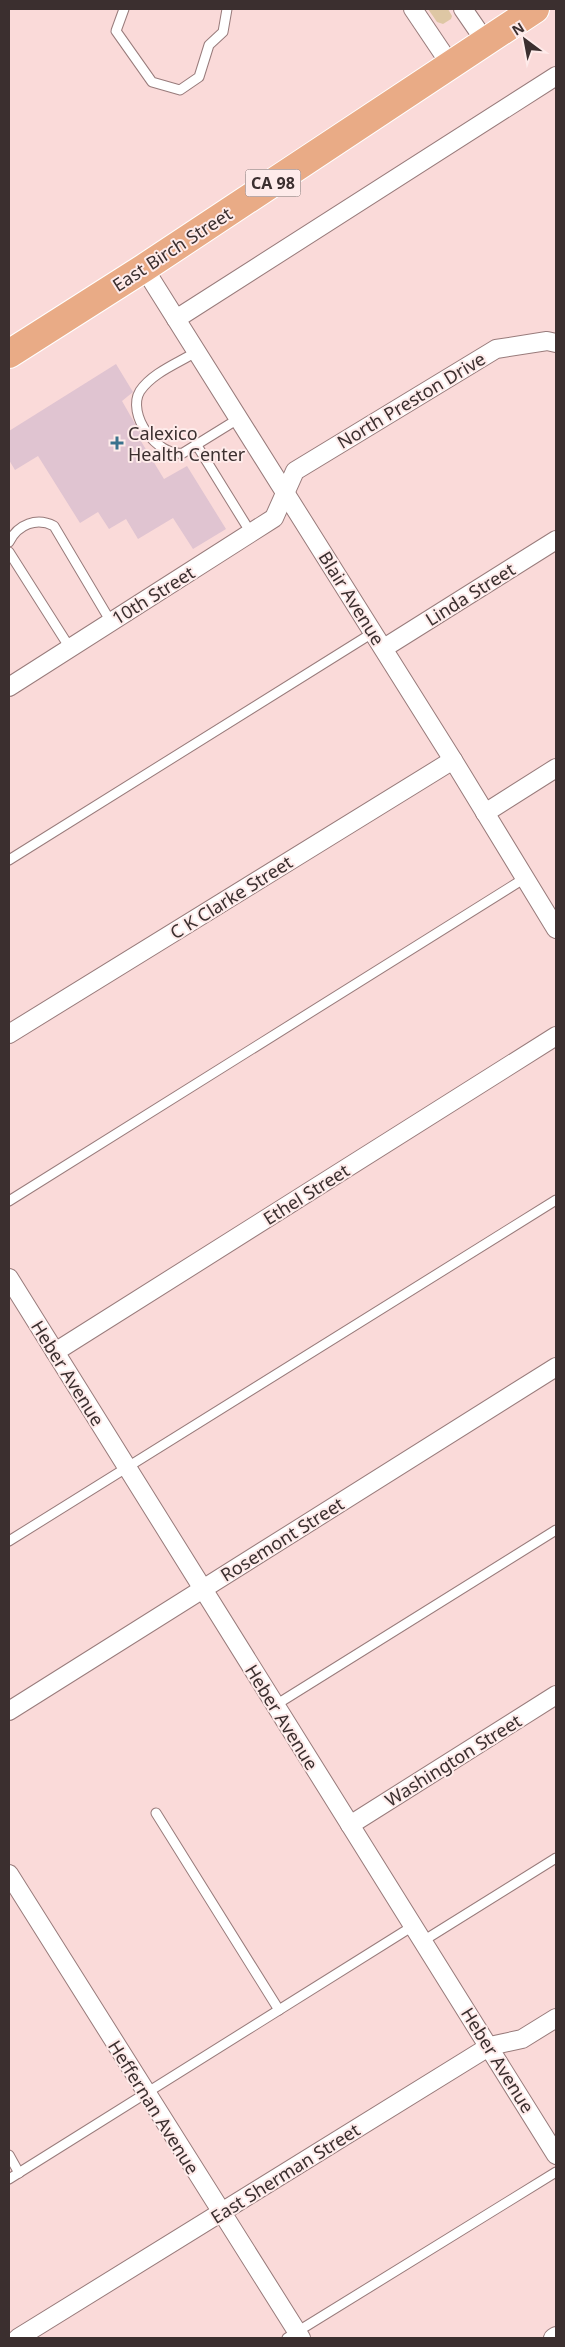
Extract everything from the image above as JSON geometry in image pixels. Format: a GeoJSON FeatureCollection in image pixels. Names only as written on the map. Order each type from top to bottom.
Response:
{"type":"FeatureCollection","features":[{"type":"Feature","properties":{"kind":"main road","name":"East Birch Street"},"geometry":{"type":"LineString","coordinates":[[9,354],[144,268],[535,9]]}},
{"type":"Feature","properties":{"kind":"street"},"geometry":{"type":"LineString","coordinates":[[413,9],[450,64]]}},
{"type":"Feature","properties":{"kind":"street"},"geometry":{"type":"LineString","coordinates":[[463,9],[485,41]]}},
{"type":"Feature","properties":{"kind":"street"},"geometry":{"type":"LineString","coordinates":[[176,319],[556,76]]}},
{"type":"Feature","properties":{"kind":"street","name":"Blair Avenue"},"geometry":{"type":"LineString","coordinates":[[144,268],[454,760],[556,929]]}},
{"type":"Feature","properties":{"kind":"street","name":"North Preston Drive"},"geometry":{"type":"LineString","coordinates":[[285,493],[295,471],[479,358],[496,349],[519,344],[547,341],[556,343]]}},
{"type":"Feature","properties":{"kind":"street","name":"10th Street"},"geometry":{"type":"LineString","coordinates":[[9,685],[274,518],[285,493]]}},
{"type":"Feature","properties":{"kind":"street","name":"Linda Street"},"geometry":{"type":"LineString","coordinates":[[384,648],[556,540]]}},
{"type":"Feature","properties":{"kind":"street","name":"C K Clarke Street"},"geometry":{"type":"LineString","coordinates":[[9,1034],[454,760]]}},
{"type":"Feature","properties":{"kind":"street"},"geometry":{"type":"LineString","coordinates":[[485,813],[556,768]]}},
{"type":"Feature","properties":{"kind":"street","name":"Ethel Street"},"geometry":{"type":"LineString","coordinates":[[55,1352],[556,1036]]}},
{"type":"Feature","properties":{"kind":"street","name":"Heber Avenue"},"geometry":{"type":"LineString","coordinates":[[9,1278],[274,1706],[490,2046],[556,2155]]}},
{"type":"Feature","properties":{"kind":"street","name":"Rosemont Street"},"geometry":{"type":"LineString","coordinates":[[9,1711],[556,1368]]}},
{"type":"Feature","properties":{"kind":"street","name":"Washington Street"},"geometry":{"type":"LineString","coordinates":[[350,1825],[556,1695]]}},
{"type":"Feature","properties":{"kind":"street","name":"Heffernan Avenue"},"geometry":{"type":"LineString","coordinates":[[9,1874],[295,2336]]}},
{"type":"Feature","properties":{"kind":"street","name":"East Sherman Street"},"geometry":{"type":"LineString","coordinates":[[18,2338],[490,2046],[522,2039],[556,2018]]}},
{"type":"Feature","properties":{"kind":"lane"},"geometry":{"type":"LineString","coordinates":[[124,9],[116,30],[152,82],[180,90],[199,77],[209,45],[223,32],[227,9]]}},
{"type":"Feature","properties":{"kind":"lane"},"geometry":{"type":"LineString","coordinates":[[196,352],[149,381],[139,393],[136,408],[150,437],[164,450],[173,454],[182,452],[238,419]]}},
{"type":"Feature","properties":{"kind":"lane"},"geometry":{"type":"LineString","coordinates":[[196,444],[251,533]]}},
{"type":"Feature","properties":{"kind":"lane"},"geometry":{"type":"LineString","coordinates":[[9,542],[12,536],[26,524],[44,521],[54,526],[111,622]]}},
{"type":"Feature","properties":{"kind":"lane"},"geometry":{"type":"LineString","coordinates":[[9,552],[70,648]]}},
{"type":"Feature","properties":{"kind":"lane"},"geometry":{"type":"LineString","coordinates":[[9,860],[374,632]]}},
{"type":"Feature","properties":{"kind":"lane"},"geometry":{"type":"LineString","coordinates":[[9,1201],[525,878]]}},
{"type":"Feature","properties":{"kind":"lane"},"geometry":{"type":"LineString","coordinates":[[9,1541],[556,1200]]}},
{"type":"Feature","properties":{"kind":"lane"},"geometry":{"type":"LineString","coordinates":[[274,1706],[556,1530]]}},
{"type":"Feature","properties":{"kind":"lane"},"geometry":{"type":"LineString","coordinates":[[156,1813],[279,2010]]}},
{"type":"Feature","properties":{"kind":"lane"},"geometry":{"type":"LineString","coordinates":[[423,1941],[556,1858]]}},
{"type":"Feature","properties":{"kind":"lane"},"geometry":{"type":"LineString","coordinates":[[9,2179],[414,1926]]}},
{"type":"Feature","properties":{"kind":"lane"},"geometry":{"type":"LineString","coordinates":[[9,2156],[19,2172]]}},
{"type":"Feature","properties":{"kind":"lane"},"geometry":{"type":"LineString","coordinates":[[295,2336],[556,2172]]}},
{"type":"Feature","properties":{"kind":"shaded area"},"geometry":{"type":"Polygon","coordinates":[[[428,9],[448,9],[452,16],[451,19],[443,24],[437,22],[428,9]]]}},
{"type":"Feature","properties":{"kind":"building"},"geometry":{"type":"Polygon","coordinates":[[[116,364],[133,392],[122,401],[142,436],[139,438],[164,479],[187,466],[226,529],[193,549],[173,518],[138,539],[126,519],[109,529],[98,512],[80,523],[38,456],[15,470],[9,460],[9,431],[116,364]]]}},
{"type":"Feature","properties":{"kind":"place","name":"Calexico Health Center"},"geometry":{"type":"Point","coordinates":[117,443]}}]}
